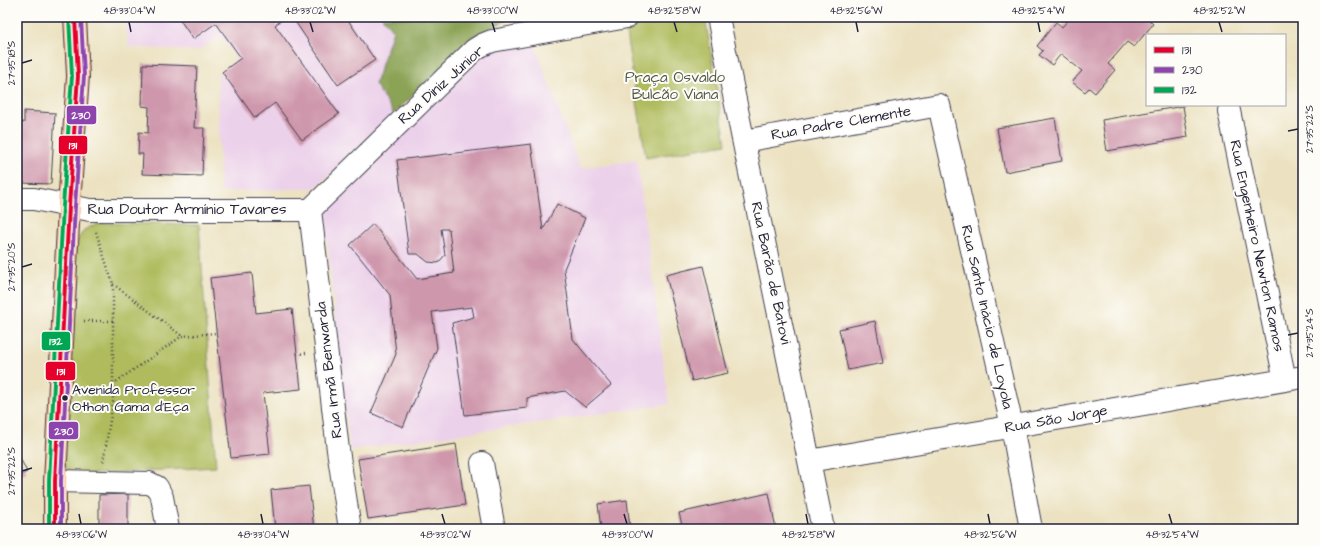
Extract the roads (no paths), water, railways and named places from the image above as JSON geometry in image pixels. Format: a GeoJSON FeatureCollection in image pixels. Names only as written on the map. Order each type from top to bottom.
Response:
{"type":"FeatureCollection","features":[{"type":"Feature","properties":{"kind":"main road"},"geometry":{"type":"LineString","coordinates":[[55,529],[55,481],[63,321],[79,208],[78,76],[75,17]]}},
{"type":"Feature","properties":{"kind":"street","name":"Rua Diniz Júnior"},"geometry":{"type":"LineString","coordinates":[[310,210],[439,83],[474,50],[482,45],[492,41],[627,17]]}},
{"type":"Feature","properties":{"kind":"street","name":"Rua Barão de Batovi"},"geometry":{"type":"LineString","coordinates":[[718,17],[823,529]]}},
{"type":"Feature","properties":{"kind":"street","name":"Rua Padre Clemente"},"geometry":{"type":"LineString","coordinates":[[744,141],[939,105]]}},
{"type":"Feature","properties":{"kind":"street","name":"Rua Santo Inácio de Loyola"},"geometry":{"type":"LineString","coordinates":[[939,105],[1012,426],[1031,529]]}},
{"type":"Feature","properties":{"kind":"street","name":"Rua Engenheiro Newton Ramos"},"geometry":{"type":"LineString","coordinates":[[1230,111],[1294,378]]}},
{"type":"Feature","properties":{"kind":"street","name":"Rua Doutor Armínio Tavares"},"geometry":{"type":"LineString","coordinates":[[17,199],[34,199],[79,208],[310,210]]}},
{"type":"Feature","properties":{"kind":"street","name":"Rua Irmã Benwarda"},"geometry":{"type":"LineString","coordinates":[[310,210],[338,450],[350,529]]}},
{"type":"Feature","properties":{"kind":"street","name":"Rua São Jorge"},"geometry":{"type":"LineString","coordinates":[[809,461],[1294,378]]}},
{"type":"Feature","properties":{"kind":"street"},"geometry":{"type":"LineString","coordinates":[[482,463],[494,529]]}},
{"type":"Feature","properties":{"kind":"street"},"geometry":{"type":"LineString","coordinates":[[55,481],[149,483],[157,487],[162,497],[168,529]]}},
{"type":"Feature","properties":{"kind":"place","name":"Avenida Professor Othon Gama d'Eça"},"geometry":{"type":"Point","coordinates":[65,398]}},
{"type":"Feature","properties":{"kind":"park label","name":"Praça Osvaldo Bulcão Viana"},"geometry":{"type":"Point","coordinates":[675,86]}}]}
